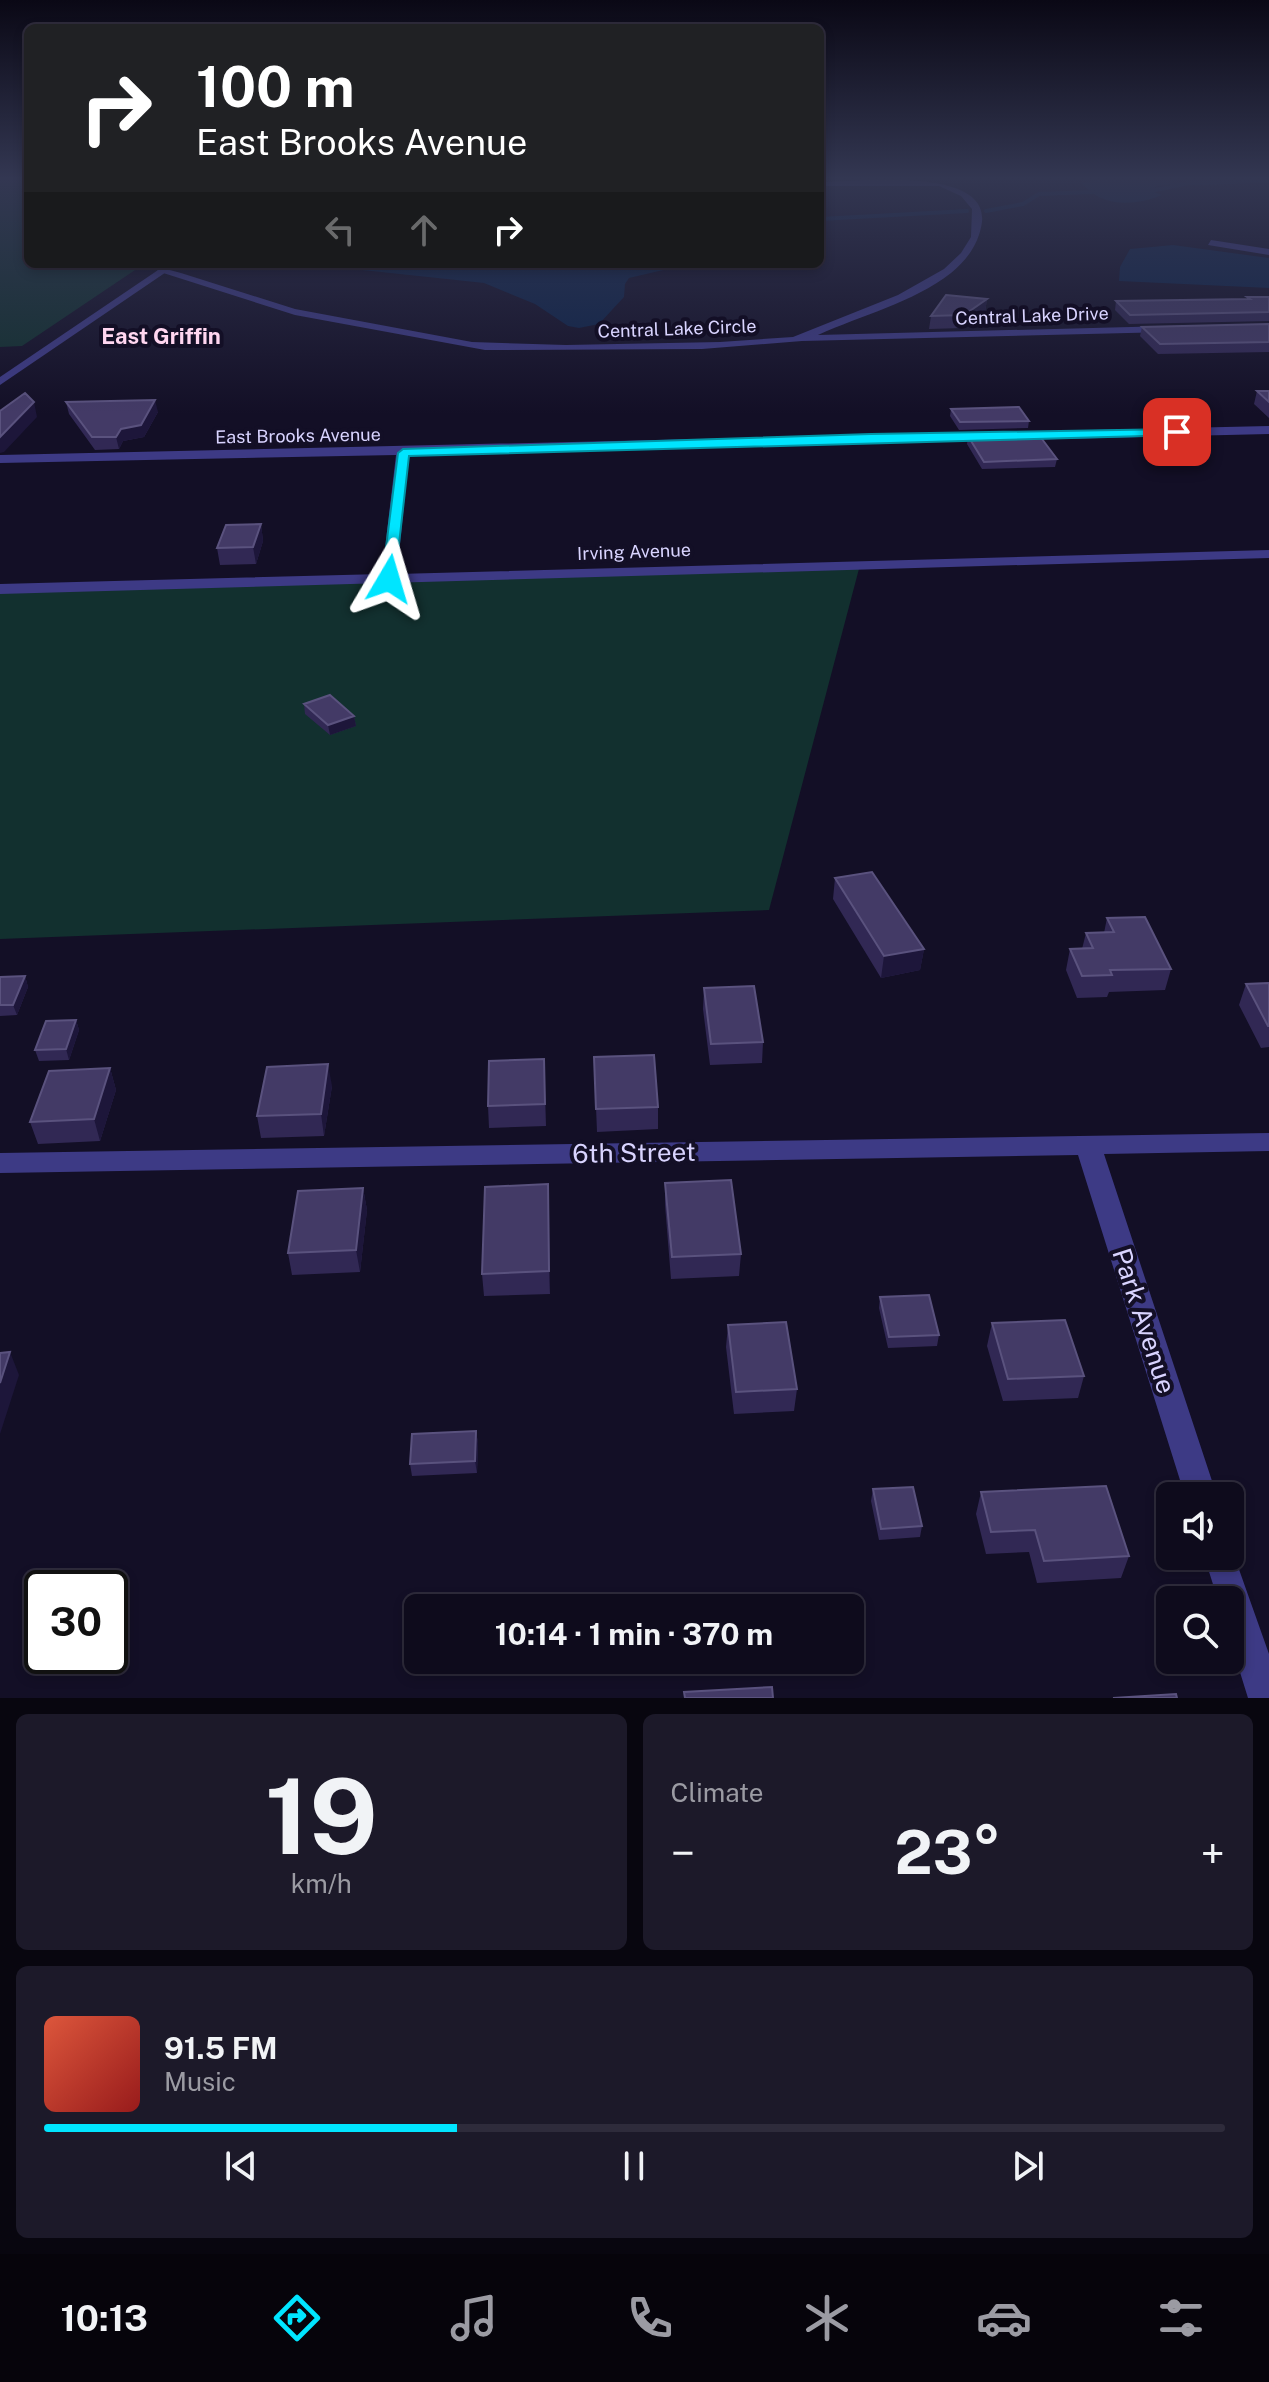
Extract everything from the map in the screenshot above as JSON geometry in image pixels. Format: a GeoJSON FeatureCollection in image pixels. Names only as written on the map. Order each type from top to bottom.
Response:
{"type":"FeatureCollection","features":[{"type":"Feature","properties":{"kind":"street","name":"Central Lake Circle"},"geometry":{"type":"LineString","coordinates":[[162,271],[184,276],[239,298],[286,310],[481,347],[698,346],[797,339],[879,307],[942,274],[963,256]]}},
{"type":"Feature","properties":{"kind":"street"},"geometry":{"type":"LineString","coordinates":[[0,382],[167,268]]}},
{"type":"Feature","properties":{"kind":"street","name":"Central Lake Drive"},"geometry":{"type":"LineString","coordinates":[[797,339],[1184,329]]}},
{"type":"Feature","properties":{"kind":"street","name":"East Brooks Avenue"},"geometry":{"type":"LineString","coordinates":[[0,459],[403,453],[871,438],[1269,430]]}},
{"type":"Feature","properties":{"kind":"street"},"geometry":{"type":"LineString","coordinates":[[389,579],[403,453]]}},
{"type":"Feature","properties":{"kind":"street","name":"Irving Avenue"},"geometry":{"type":"LineString","coordinates":[[0,589],[1269,554]]}},
{"type":"Feature","properties":{"kind":"street","name":"6th Street"},"geometry":{"type":"LineString","coordinates":[[0,1163],[1269,1142]]}},
{"type":"Feature","properties":{"kind":"street","name":"Park Avenue"},"geometry":{"type":"LineString","coordinates":[[1088,1145],[1196,1482]]}},
{"type":"Feature","properties":{"kind":"street"},"geometry":{"type":"LineString","coordinates":[[1225,1570],[1266,1698]]}},
{"type":"Feature","properties":{"kind":"green space"},"geometry":{"type":"Polygon","coordinates":[[[0,256],[24,256],[24,268],[138,268],[22,346],[0,347],[0,256]]]}},
{"type":"Feature","properties":{"kind":"green space"},"geometry":{"type":"Polygon","coordinates":[[[860,565],[769,910],[0,939],[0,591],[860,565]]]}},
{"type":"Feature","properties":{"kind":"water"},"geometry":{"type":"Polygon","coordinates":[[[1126,256],[1269,258],[1269,288],[1119,281],[1120,267],[1126,256]]]}},
{"type":"Feature","properties":{"kind":"water"},"geometry":{"type":"Polygon","coordinates":[[[343,268],[672,268],[629,278],[624,297],[599,324],[579,328],[568,326],[535,304],[484,283],[343,268]]]}},
{"type":"Feature","properties":{"kind":"building"},"geometry":{"type":"Polygon","coordinates":[[[946,295],[987,299],[964,315],[931,316],[946,295]]]}},
{"type":"Feature","properties":{"kind":"building"},"geometry":{"type":"Polygon","coordinates":[[[1247,297],[1269,297],[1269,312],[1130,315],[1116,301],[1250,299],[1247,297]]]}},
{"type":"Feature","properties":{"kind":"building"},"geometry":{"type":"Polygon","coordinates":[[[1269,324],[1269,342],[1160,344],[1142,327],[1269,324]]]}},
{"type":"Feature","properties":{"kind":"building"},"geometry":{"type":"Polygon","coordinates":[[[1257,391],[1269,391],[1269,402],[1257,391]]]}},
{"type":"Feature","properties":{"kind":"building"},"geometry":{"type":"Polygon","coordinates":[[[25,393],[34,402],[0,437],[0,411],[25,393]]]}},
{"type":"Feature","properties":{"kind":"building"},"geometry":{"type":"Polygon","coordinates":[[[155,400],[141,425],[121,429],[116,437],[92,437],[66,402],[155,400]]]}},
{"type":"Feature","properties":{"kind":"building"},"geometry":{"type":"Polygon","coordinates":[[[1019,407],[1029,421],[960,422],[951,409],[1019,407]]]}},
{"type":"Feature","properties":{"kind":"building"},"geometry":{"type":"Polygon","coordinates":[[[1039,435],[1057,459],[984,462],[968,436],[1039,435]]]}},
{"type":"Feature","properties":{"kind":"building"},"geometry":{"type":"Polygon","coordinates":[[[261,524],[253,547],[217,548],[226,525],[261,524]]]}},
{"type":"Feature","properties":{"kind":"building"},"geometry":{"type":"Polygon","coordinates":[[[330,695],[354,716],[328,725],[304,704],[330,695]]]}},
{"type":"Feature","properties":{"kind":"building"},"geometry":{"type":"Polygon","coordinates":[[[872,872],[924,949],[884,956],[835,878],[872,872]]]}},
{"type":"Feature","properties":{"kind":"building"},"geometry":{"type":"Polygon","coordinates":[[[1145,917],[1171,969],[1110,970],[1112,975],[1082,976],[1070,949],[1093,948],[1086,933],[1114,932],[1107,918],[1145,917]]]}},
{"type":"Feature","properties":{"kind":"building"},"geometry":{"type":"Polygon","coordinates":[[[25,976],[13,1005],[0,1005],[0,977],[25,976]]]}},
{"type":"Feature","properties":{"kind":"building"},"geometry":{"type":"Polygon","coordinates":[[[1269,983],[1269,1026],[1268,1026],[1246,984],[1269,983]]]}},
{"type":"Feature","properties":{"kind":"building"},"geometry":{"type":"Polygon","coordinates":[[[754,986],[763,1042],[711,1044],[704,988],[754,986]]]}},
{"type":"Feature","properties":{"kind":"building"},"geometry":{"type":"Polygon","coordinates":[[[76,1020],[66,1049],[35,1050],[46,1021],[76,1020]]]}},
{"type":"Feature","properties":{"kind":"building"},"geometry":{"type":"Polygon","coordinates":[[[654,1055],[658,1107],[596,1109],[594,1057],[654,1055]]]}},
{"type":"Feature","properties":{"kind":"building"},"geometry":{"type":"Polygon","coordinates":[[[544,1059],[545,1104],[488,1106],[489,1061],[544,1059]]]}},
{"type":"Feature","properties":{"kind":"building"},"geometry":{"type":"Polygon","coordinates":[[[328,1064],[321,1114],[257,1116],[267,1067],[328,1064]]]}},
{"type":"Feature","properties":{"kind":"building"},"geometry":{"type":"Polygon","coordinates":[[[110,1068],[94,1119],[30,1122],[49,1071],[110,1068]]]}},
{"type":"Feature","properties":{"kind":"building"},"geometry":{"type":"Polygon","coordinates":[[[731,1180],[741,1254],[672,1257],[665,1183],[731,1180]]]}},
{"type":"Feature","properties":{"kind":"building"},"geometry":{"type":"Polygon","coordinates":[[[548,1184],[549,1271],[482,1274],[485,1187],[548,1184]]]}},
{"type":"Feature","properties":{"kind":"building"},"geometry":{"type":"Polygon","coordinates":[[[363,1188],[356,1250],[288,1253],[298,1191],[363,1188]]]}},
{"type":"Feature","properties":{"kind":"building"},"geometry":{"type":"Polygon","coordinates":[[[929,1295],[939,1335],[889,1337],[880,1297],[929,1295]]]}},
{"type":"Feature","properties":{"kind":"building"},"geometry":{"type":"Polygon","coordinates":[[[1065,1320],[1084,1376],[1008,1379],[992,1323],[1065,1320]]]}},
{"type":"Feature","properties":{"kind":"building"},"geometry":{"type":"Polygon","coordinates":[[[786,1322],[797,1389],[736,1392],[728,1325],[786,1322]]]}},
{"type":"Feature","properties":{"kind":"building"},"geometry":{"type":"Polygon","coordinates":[[[10,1352],[0,1383],[0,1353],[10,1352]]]}},
{"type":"Feature","properties":{"kind":"building"},"geometry":{"type":"Polygon","coordinates":[[[476,1431],[475,1461],[410,1464],[412,1434],[476,1431]]]}},
{"type":"Feature","properties":{"kind":"building"},"geometry":{"type":"Polygon","coordinates":[[[1106,1486],[1129,1556],[1044,1561],[1035,1530],[991,1532],[981,1492],[1106,1486]]]}},
{"type":"Feature","properties":{"kind":"building"},"geometry":{"type":"Polygon","coordinates":[[[913,1487],[922,1526],[881,1529],[873,1489],[913,1487]]]}},
{"type":"Feature","properties":{"kind":"building"},"geometry":{"type":"Polygon","coordinates":[[[772,1687],[773,1698],[685,1698],[684,1692],[772,1687]]]}},
{"type":"Feature","properties":{"kind":"building"},"geometry":{"type":"Polygon","coordinates":[[[1176,1694],[1177,1698],[1113,1698],[1176,1694]]]}},
{"type":"Feature","properties":{"kind":"district","name":"East Griffin"},"geometry":{"type":"Point","coordinates":[161,336]}},
{"type":"Feature","properties":{"kind":"route"},"geometry":{"type":"LineString","coordinates":[[389,579],[403,453],[1177,432]]}}]}
